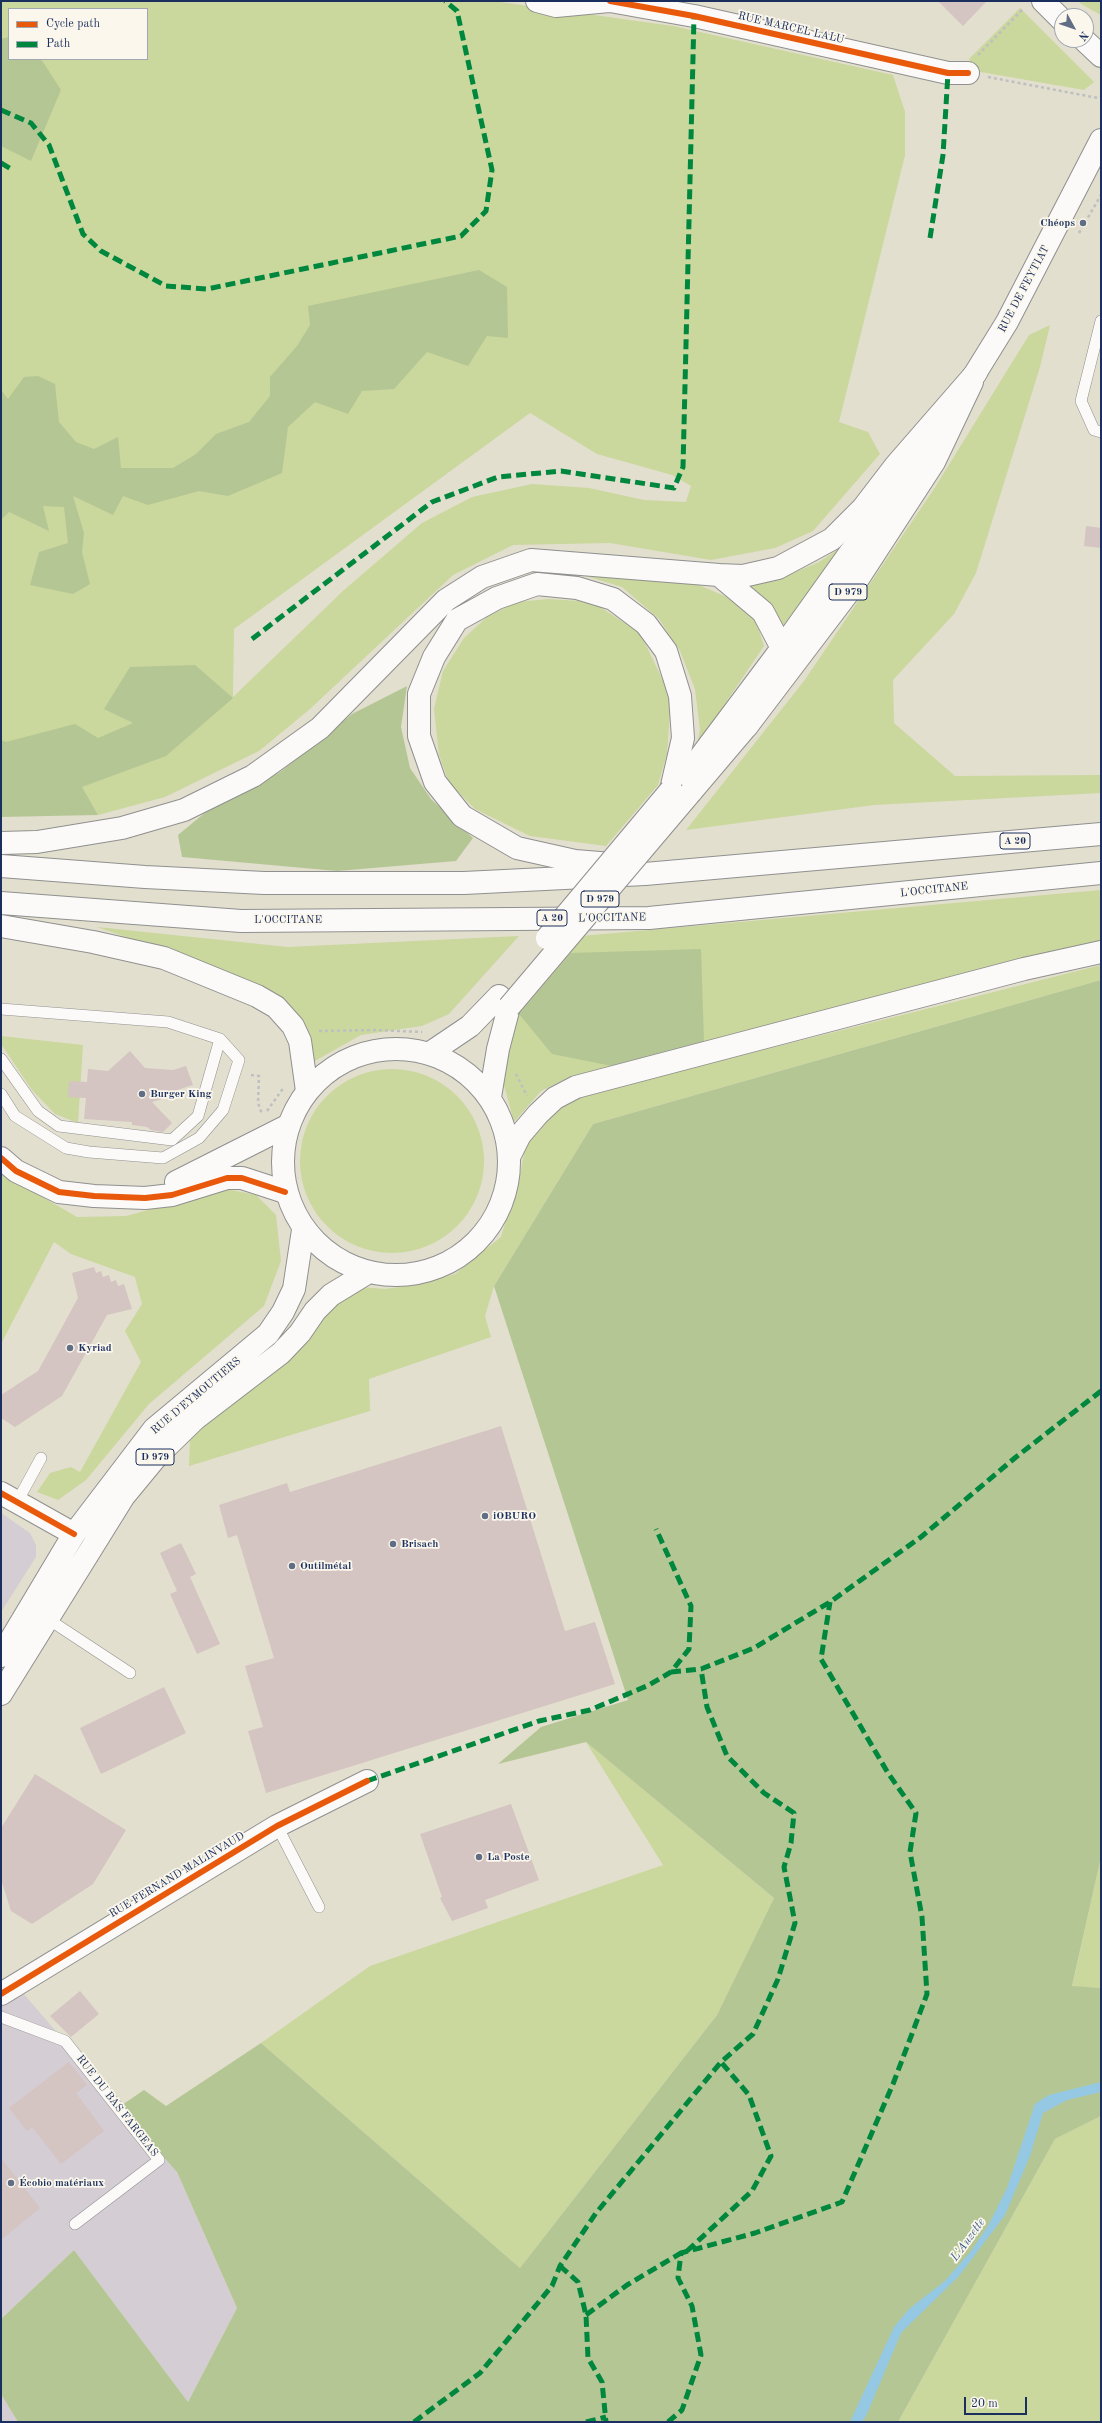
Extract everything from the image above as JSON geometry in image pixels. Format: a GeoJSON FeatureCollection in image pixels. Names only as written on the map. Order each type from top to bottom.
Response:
{"type":"FeatureCollection","features":[{"type":"Feature","properties":{"kind":"main road","name":"RUE MARCEL LALU"},"geometry":{"type":"LineString","coordinates":[[537,1],[556,6],[610,1],[694,16],[948,74],[968,73]]}},
{"type":"Feature","properties":{"kind":"main road"},"geometry":{"type":"LineString","coordinates":[[1034,4],[1054,15]]}},
{"type":"Feature","properties":{"kind":"main road"},"geometry":{"type":"LineString","coordinates":[[1092,48],[1101,56]]}},
{"type":"Feature","properties":{"kind":"main road","name":"RUE DE FEYTIAT"},"geometry":{"type":"LineString","coordinates":[[976,373],[1007,322],[1101,140]]}},
{"type":"Feature","properties":{"kind":"main road"},"geometry":{"type":"LineString","coordinates":[[1,843],[37,842],[122,828],[184,810],[253,776],[320,728],[446,600],[482,577],[531,560],[743,576],[778,568],[832,539],[863,508],[896,465],[976,373]]}},
{"type":"Feature","properties":{"kind":"main road","name":"D 979"},"geometry":{"type":"LineString","coordinates":[[681,791],[698,760],[782,648],[918,459],[976,373]]}},
{"type":"Feature","properties":{"kind":"main road","name":"D 979"},"geometry":{"type":"LineString","coordinates":[[430,1053],[504,1002],[681,791],[747,726],[854,585],[934,462],[976,373]]}},
{"type":"Feature","properties":{"kind":"main road"},"geometry":{"type":"LineString","coordinates":[[719,575],[763,612],[782,648],[776,668],[747,726]]}},
{"type":"Feature","properties":{"kind":"main road"},"geometry":{"type":"LineString","coordinates":[[679,870],[575,861],[517,848],[462,816],[435,782],[419,736],[420,694],[434,657],[457,620],[497,598],[537,584],[577,588],[613,599],[646,624],[666,651],[680,696],[683,738],[681,791]]}},
{"type":"Feature","properties":{"kind":"main road","name":"A 20"},"geometry":{"type":"LineString","coordinates":[[1,866],[145,877],[264,883],[464,883],[679,870],[1101,834]]}},
{"type":"Feature","properties":{"kind":"main road","name":"L'OCCITANE"},"geometry":{"type":"LineString","coordinates":[[1,903],[241,921],[649,918],[1101,873]]}},
{"type":"Feature","properties":{"kind":"main road"},"geometry":{"type":"LineString","coordinates":[[1,926],[93,942],[164,958],[257,996],[276,1007],[293,1026],[298,1036],[307,1091]]}},
{"type":"Feature","properties":{"kind":"main road"},"geometry":{"type":"LineString","coordinates":[[510,1155],[520,1135],[538,1114],[555,1098],[576,1087],[1024,969],[1101,952]]}},
{"type":"Feature","properties":{"kind":"main road","name":"D 979"},"geometry":{"type":"LineString","coordinates":[[490,1097],[504,1002]]}},
{"type":"Feature","properties":{"kind":"main road"},"geometry":{"type":"LineString","coordinates":[[396,1048],[430,1053],[463,1070],[490,1097],[500,1115],[510,1155],[506,1191],[492,1224],[468,1250],[437,1269],[402,1276],[367,1273],[331,1257],[303,1230],[292,1212],[285,1192],[282,1159],[287,1126],[307,1091],[332,1068],[362,1053],[396,1048]]}},
{"type":"Feature","properties":{"kind":"main road"},"geometry":{"type":"LineString","coordinates":[[145,1198],[287,1126]]}},
{"type":"Feature","properties":{"kind":"main road"},"geometry":{"type":"LineString","coordinates":[[1,1158],[16,1171],[59,1192],[94,1196],[145,1198],[172,1194],[227,1178],[242,1178],[285,1192]]}},
{"type":"Feature","properties":{"kind":"main road","name":"RUE D'EYMOUTIERS"},"geometry":{"type":"LineString","coordinates":[[1,1656],[74,1534],[154,1429],[268,1334],[283,1312],[294,1289],[303,1230]]}},
{"type":"Feature","properties":{"kind":"main road","name":"D 979"},"geometry":{"type":"LineString","coordinates":[[1,1694],[124,1496],[157,1456],[184,1428],[281,1352],[300,1333],[316,1311],[331,1295],[367,1273]]}},
{"type":"Feature","properties":{"kind":"main road"},"geometry":{"type":"LineString","coordinates":[[9,1498],[74,1534]]}},
{"type":"Feature","properties":{"kind":"main road","name":"RUE FERNAND MALINVAUD"},"geometry":{"type":"LineString","coordinates":[[1,1994],[277,1826],[367,1781]]}},
{"type":"Feature","properties":{"kind":"lane"},"geometry":{"type":"LineString","coordinates":[[1101,321],[1081,402],[1094,430],[1101,432]]}},
{"type":"Feature","properties":{"kind":"lane"},"geometry":{"type":"LineString","coordinates":[[1,1009],[168,1022],[220,1040],[239,1060],[223,1110],[199,1138],[164,1158],[89,1152],[66,1148],[16,1116],[1,1094]]}},
{"type":"Feature","properties":{"kind":"lane"},"geometry":{"type":"LineString","coordinates":[[1,1059],[38,1111],[59,1126],[172,1140],[198,1116],[220,1040]]}},
{"type":"Feature","properties":{"kind":"lane"},"geometry":{"type":"LineString","coordinates":[[9,1498],[41,1458]]}},
{"type":"Feature","properties":{"kind":"lane"},"geometry":{"type":"LineString","coordinates":[[48,1619],[130,1673]]}},
{"type":"Feature","properties":{"kind":"lane"},"geometry":{"type":"LineString","coordinates":[[277,1826],[319,1908]]}},
{"type":"Feature","properties":{"kind":"lane","name":"RUE DU BAS FARGEAS"},"geometry":{"type":"LineString","coordinates":[[1,2017],[65,2040],[160,2160],[75,2224]]}},
{"type":"Feature","properties":{"kind":"path"},"geometry":{"type":"LineString","coordinates":[[1034,4],[971,62],[968,73],[1098,98],[1101,97]]}},
{"type":"Feature","properties":{"kind":"path"},"geometry":{"type":"LineString","coordinates":[[298,1036],[324,1030],[421,1032],[428,1030]]}},
{"type":"Feature","properties":{"kind":"path"},"geometry":{"type":"LineString","coordinates":[[237,1069],[244,1074],[259,1076],[258,1103],[263,1118],[287,1083]]}},
{"type":"Feature","properties":{"kind":"shaded area"},"geometry":{"type":"Polygon","coordinates":[[[1,1513],[30,1533],[36,1545],[36,1557],[1,1612],[1,1513]]]}},
{"type":"Feature","properties":{"kind":"shaded area"},"geometry":{"type":"Polygon","coordinates":[[[23,1993],[177,2172],[237,2308],[188,2402],[74,2250],[1,2319],[1,2006],[23,1993]]]}},
{"type":"Feature","properties":{"kind":"shaded area"},"geometry":{"type":"Polygon","coordinates":[[[1,2394],[18,2422],[1,2422],[1,2394]]]}},
{"type":"Feature","properties":{"kind":"green space"},"geometry":{"type":"Polygon","coordinates":[[[1,1],[493,1],[673,26],[893,75],[905,112],[905,155],[839,422],[868,432],[880,454],[813,531],[775,548],[711,560],[610,543],[513,545],[453,575],[310,709],[259,751],[165,797],[98,815],[81,787],[1,787],[1,1]],[[530,413],[234,629],[233,697],[344,590],[422,523],[472,497],[532,484],[589,488],[644,500],[686,502],[691,486],[672,475],[597,454],[530,413]]]}},
{"type":"Feature","properties":{"kind":"green space"},"geometry":{"type":"Polygon","coordinates":[[[1079,1],[1101,1],[1101,15],[1094,11],[1094,8],[1088,8],[1079,1]]]}},
{"type":"Feature","properties":{"kind":"green space"},"geometry":{"type":"Polygon","coordinates":[[[1020,8],[1054,42],[1054,48],[1060,48],[1094,82],[1084,90],[975,71],[969,59],[1020,8]]]}},
{"type":"Feature","properties":{"kind":"green space"},"geometry":{"type":"Polygon","coordinates":[[[8,37],[8,60],[42,60],[61,90],[31,161],[1,146],[1,39],[8,37]]]}},
{"type":"Feature","properties":{"kind":"green space"},"geometry":{"type":"Polygon","coordinates":[[[479,270],[507,287],[508,338],[487,336],[468,366],[427,352],[394,389],[362,391],[348,414],[315,402],[288,427],[282,473],[228,496],[199,491],[148,505],[123,496],[113,515],[73,496],[84,533],[82,552],[90,584],[73,594],[30,585],[39,552],[68,543],[64,507],[43,506],[49,531],[9,512],[1,520],[1,390],[8,399],[24,377],[38,376],[55,384],[59,422],[76,442],[94,449],[118,437],[121,468],[173,468],[196,454],[216,434],[249,422],[270,396],[270,377],[297,346],[310,325],[308,306],[479,270]]]}},
{"type":"Feature","properties":{"kind":"green space"},"geometry":{"type":"Polygon","coordinates":[[[1050,325],[1040,367],[976,573],[954,614],[893,680],[894,723],[955,776],[1101,775],[1101,793],[874,805],[686,830],[804,681],[934,489],[1029,335],[1050,325]]]}},
{"type":"Feature","properties":{"kind":"green space"},"geometry":{"type":"Polygon","coordinates":[[[852,540],[784,629],[771,604],[743,582],[782,578],[819,562],[852,540]]]}},
{"type":"Feature","properties":{"kind":"green space"},"geometry":{"type":"Polygon","coordinates":[[[570,571],[699,585],[729,598],[754,615],[764,646],[697,745],[700,730],[695,689],[680,651],[659,619],[622,587],[570,571]]]}},
{"type":"Feature","properties":{"kind":"green space"},"geometry":{"type":"Polygon","coordinates":[[[548,599],[580,601],[600,607],[640,633],[671,697],[667,754],[658,785],[606,846],[530,836],[475,809],[449,783],[439,755],[434,709],[443,671],[464,638],[487,617],[517,602],[548,599]]]}},
{"type":"Feature","properties":{"kind":"green space"},"geometry":{"type":"Polygon","coordinates":[[[195,665],[233,698],[166,756],[82,787],[98,815],[1,817],[1,740],[6,742],[75,724],[98,738],[133,723],[104,709],[130,667],[195,665]]]}},
{"type":"Feature","properties":{"kind":"green space"},"geometry":{"type":"Polygon","coordinates":[[[407,686],[401,727],[410,768],[431,799],[473,838],[456,861],[337,871],[182,857],[178,835],[207,811],[280,772],[352,714],[407,686]]]}},
{"type":"Feature","properties":{"kind":"green space"},"geometry":{"type":"Polygon","coordinates":[[[1101,890],[1101,942],[994,966],[572,1076],[541,1091],[514,1122],[499,1067],[520,1011],[581,936],[1101,890]]]}},
{"type":"Feature","properties":{"kind":"green space"},"geometry":{"type":"Polygon","coordinates":[[[97,927],[288,947],[519,936],[449,1014],[422,1026],[361,1035],[313,1062],[307,1028],[287,1002],[246,979],[97,927]]]}},
{"type":"Feature","properties":{"kind":"green space"},"geometry":{"type":"Polygon","coordinates":[[[701,949],[704,1042],[612,1066],[552,1054],[519,1014],[571,953],[701,949]]]}},
{"type":"Feature","properties":{"kind":"green space"},"geometry":{"type":"Polygon","coordinates":[[[1101,965],[1101,980],[593,1124],[494,1286],[485,1316],[491,1337],[369,1379],[370,1411],[189,1466],[190,1440],[332,1302],[360,1287],[385,1289],[416,1285],[455,1274],[501,1237],[521,1170],[526,1142],[559,1103],[612,1088],[1101,965]]]}},
{"type":"Feature","properties":{"kind":"green space"},"geometry":{"type":"Polygon","coordinates":[[[1101,980],[1101,1857],[1072,1986],[1101,1988],[1101,2116],[1055,2139],[898,2422],[18,2422],[1,2394],[1,2319],[74,2250],[188,2402],[237,2308],[177,2172],[119,2107],[144,2090],[166,2106],[261,2043],[520,2268],[717,2015],[774,1898],[586,1742],[498,1764],[541,1727],[628,1700],[494,1286],[593,1124],[1101,980]]]}},
{"type":"Feature","properties":{"kind":"green space"},"geometry":{"type":"Polygon","coordinates":[[[1,1036],[83,1045],[78,1123],[55,1114],[32,1090],[1,1044],[1,1036]]]}},
{"type":"Feature","properties":{"kind":"green space"},"geometry":{"type":"Polygon","coordinates":[[[383,1069],[401,1069],[427,1076],[443,1084],[457,1096],[469,1110],[477,1126],[484,1152],[484,1170],[477,1196],[469,1212],[457,1226],[443,1238],[419,1249],[401,1253],[383,1253],[365,1249],[341,1238],[327,1226],[315,1212],[304,1188],[300,1170],[300,1152],[304,1134],[315,1110],[327,1096],[341,1084],[365,1073],[383,1069]]]}},
{"type":"Feature","properties":{"kind":"green space"},"geometry":{"type":"Polygon","coordinates":[[[1,1173],[77,1217],[126,1216],[226,1189],[256,1195],[276,1215],[281,1261],[264,1306],[149,1404],[86,1480],[58,1500],[37,1492],[50,1473],[71,1467],[80,1472],[141,1362],[125,1331],[142,1304],[135,1277],[71,1254],[54,1242],[1,1344],[1,1173]]]}},
{"type":"Feature","properties":{"kind":"green space"},"geometry":{"type":"Polygon","coordinates":[[[586,1742],[774,1898],[717,2015],[520,2268],[261,2043],[370,1966],[663,1865],[586,1742]]]}},
{"type":"Feature","properties":{"kind":"green space"},"geometry":{"type":"Polygon","coordinates":[[[1101,1857],[1101,1988],[1072,1987],[1101,1857]]]}},
{"type":"Feature","properties":{"kind":"green space"},"geometry":{"type":"Polygon","coordinates":[[[1101,2116],[1101,2422],[898,2422],[1055,2139],[1101,2116]]]}},
{"type":"Feature","properties":{"kind":"water"},"geometry":{"type":"Polygon","coordinates":[[[1101,2082],[1101,2092],[1067,2100],[1043,2113],[1030,2156],[1005,2215],[959,2276],[901,2333],[867,2414],[862,2422],[850,2422],[894,2327],[909,2309],[945,2281],[971,2251],[988,2226],[1007,2188],[1035,2104],[1049,2095],[1101,2082]]]}},
{"type":"Feature","properties":{"kind":"building"},"geometry":{"type":"Polygon","coordinates":[[[938,1],[987,1],[963,26],[938,1]]]}},
{"type":"Feature","properties":{"kind":"building"},"geometry":{"type":"Polygon","coordinates":[[[1086,526],[1101,528],[1101,548],[1084,546],[1086,526]]]}},
{"type":"Feature","properties":{"kind":"building"},"geometry":{"type":"Polygon","coordinates":[[[130,1051],[145,1068],[173,1070],[186,1066],[193,1085],[174,1091],[176,1095],[152,1102],[172,1123],[163,1132],[151,1130],[147,1127],[132,1125],[132,1122],[84,1119],[86,1098],[68,1097],[69,1081],[87,1082],[88,1069],[108,1071],[130,1051]]]}},
{"type":"Feature","properties":{"kind":"building","name":"Kyriad"},"geometry":{"type":"Polygon","coordinates":[[[94,1267],[96,1273],[101,1271],[103,1277],[109,1275],[111,1282],[116,1280],[118,1286],[124,1284],[132,1309],[107,1315],[62,1396],[15,1427],[1,1418],[1,1395],[38,1371],[78,1298],[72,1273],[94,1267]]]}},
{"type":"Feature","properties":{"kind":"building"},"geometry":{"type":"Polygon","coordinates":[[[501,1426],[565,1631],[595,1622],[615,1684],[266,1793],[248,1731],[263,1727],[245,1666],[274,1658],[237,1535],[228,1538],[219,1505],[287,1483],[290,1492],[501,1426]]]}},
{"type":"Feature","properties":{"kind":"building"},"geometry":{"type":"Polygon","coordinates":[[[181,1543],[196,1574],[190,1577],[220,1644],[197,1654],[170,1594],[177,1591],[160,1553],[181,1543]]]}},
{"type":"Feature","properties":{"kind":"building"},"geometry":{"type":"Polygon","coordinates":[[[164,1687],[186,1733],[101,1774],[80,1728],[164,1687]]]}},
{"type":"Feature","properties":{"kind":"building"},"geometry":{"type":"Polygon","coordinates":[[[35,1774],[126,1830],[93,1884],[32,1924],[11,1911],[1,1879],[1,1828],[35,1774]]]}},
{"type":"Feature","properties":{"kind":"building","name":"La Poste"},"geometry":{"type":"Polygon","coordinates":[[[511,1804],[539,1880],[485,1900],[488,1908],[452,1921],[440,1898],[442,1897],[420,1834],[511,1804]]]}},
{"type":"Feature","properties":{"kind":"building"},"geometry":{"type":"Polygon","coordinates":[[[80,1991],[99,2014],[71,2037],[50,2016],[80,1991]]]}},
{"type":"Feature","properties":{"kind":"building"},"geometry":{"type":"Polygon","coordinates":[[[69,2062],[87,2085],[76,2093],[104,2131],[61,2164],[32,2127],[27,2131],[9,2108],[69,2062]]]}},
{"type":"Feature","properties":{"kind":"building","name":"Écobio matériaux"},"geometry":{"type":"Polygon","coordinates":[[[1,2158],[40,2208],[1,2240],[1,2158]]]}},
{"type":"Feature","properties":{"kind":"marked path"},"geometry":{"type":"LineString","coordinates":[[1,110],[31,123],[49,145],[83,234],[101,251],[166,286],[207,289],[461,236],[486,211],[492,170],[457,11],[445,1]]}},
{"type":"Feature","properties":{"kind":"marked path"},"geometry":{"type":"LineString","coordinates":[[252,639],[432,502],[498,477],[561,471],[674,488],[683,467],[694,16]]}},
{"type":"Feature","properties":{"kind":"marked path"},"geometry":{"type":"LineString","coordinates":[[930,238],[943,155],[948,73]]}},
{"type":"Feature","properties":{"kind":"marked path"},"geometry":{"type":"LineString","coordinates":[[1,163],[11,169]]}},
{"type":"Feature","properties":{"kind":"marked path"},"geometry":{"type":"LineString","coordinates":[[671,1672],[701,1669],[754,1648],[830,1602],[921,1537],[1016,1457],[1101,1391]]}},
{"type":"Feature","properties":{"kind":"marked path"},"geometry":{"type":"LineString","coordinates":[[367,1781],[539,1721],[590,1710],[649,1685],[671,1672],[689,1649],[691,1606],[656,1529]]}},
{"type":"Feature","properties":{"kind":"marked path"},"geometry":{"type":"LineString","coordinates":[[668,2422],[682,2410],[701,2355],[692,2306],[678,2278],[681,2253],[755,2233],[842,2202],[893,2084],[927,1994],[922,1917],[910,1852],[916,1813],[888,1773],[821,1659],[830,1602]]}},
{"type":"Feature","properties":{"kind":"marked path"},"geometry":{"type":"LineString","coordinates":[[414,2422],[480,2373],[552,2286],[560,2266],[596,2213],[721,2062],[753,2034],[778,1979],[795,1923],[784,1867],[791,1843],[794,1813],[764,1793],[727,1756],[707,1707],[701,1669]]}},
{"type":"Feature","properties":{"kind":"marked path"},"geometry":{"type":"LineString","coordinates":[[687,2251],[752,2191],[771,2156],[749,2095],[721,2062]]}},
{"type":"Feature","properties":{"kind":"marked path"},"geometry":{"type":"LineString","coordinates":[[586,2315],[627,2285],[681,2253]]}},
{"type":"Feature","properties":{"kind":"marked path"},"geometry":{"type":"LineString","coordinates":[[560,2266],[578,2282],[586,2315],[588,2358],[602,2382],[606,2422]]}},
{"type":"Feature","properties":{"kind":"marked path"},"geometry":{"type":"LineString","coordinates":[[586,2422],[606,2417]]}},
{"type":"Feature","properties":{"kind":"cycle path"},"geometry":{"type":"LineString","coordinates":[[610,1],[694,16],[948,73],[968,73]]}},
{"type":"Feature","properties":{"kind":"cycle path"},"geometry":{"type":"LineString","coordinates":[[1,1158],[16,1171],[59,1192],[94,1196],[145,1198],[172,1195],[227,1178],[242,1178],[285,1192]]}},
{"type":"Feature","properties":{"kind":"cycle path"},"geometry":{"type":"LineString","coordinates":[[1,1493],[74,1534]]}},
{"type":"Feature","properties":{"kind":"cycle path"},"geometry":{"type":"LineString","coordinates":[[1,1994],[277,1826],[367,1781]]}},
{"type":"Feature","properties":{"kind":"place","name":"Chéops"},"geometry":{"type":"Point","coordinates":[1083,223]}},
{"type":"Feature","properties":{"kind":"place","name":"Burger King"},"geometry":{"type":"Point","coordinates":[142,1094]}},
{"type":"Feature","properties":{"kind":"place","name":"Kyriad"},"geometry":{"type":"Point","coordinates":[70,1348]}},
{"type":"Feature","properties":{"kind":"place","name":"iOBURO"},"geometry":{"type":"Point","coordinates":[485,1516]}},
{"type":"Feature","properties":{"kind":"place","name":"Brisach"},"geometry":{"type":"Point","coordinates":[393,1544]}},
{"type":"Feature","properties":{"kind":"place","name":"Outilmétal"},"geometry":{"type":"Point","coordinates":[292,1566]}},
{"type":"Feature","properties":{"kind":"place","name":"La Poste"},"geometry":{"type":"Point","coordinates":[479,1857]}},
{"type":"Feature","properties":{"kind":"place","name":"Écobio matériaux"},"geometry":{"type":"Point","coordinates":[11,2183]}},
{"type":"Feature","properties":{"kind":"water label","name":"L'Auzette"},"geometry":{"type":"Point","coordinates":[968,2240]}}]}
